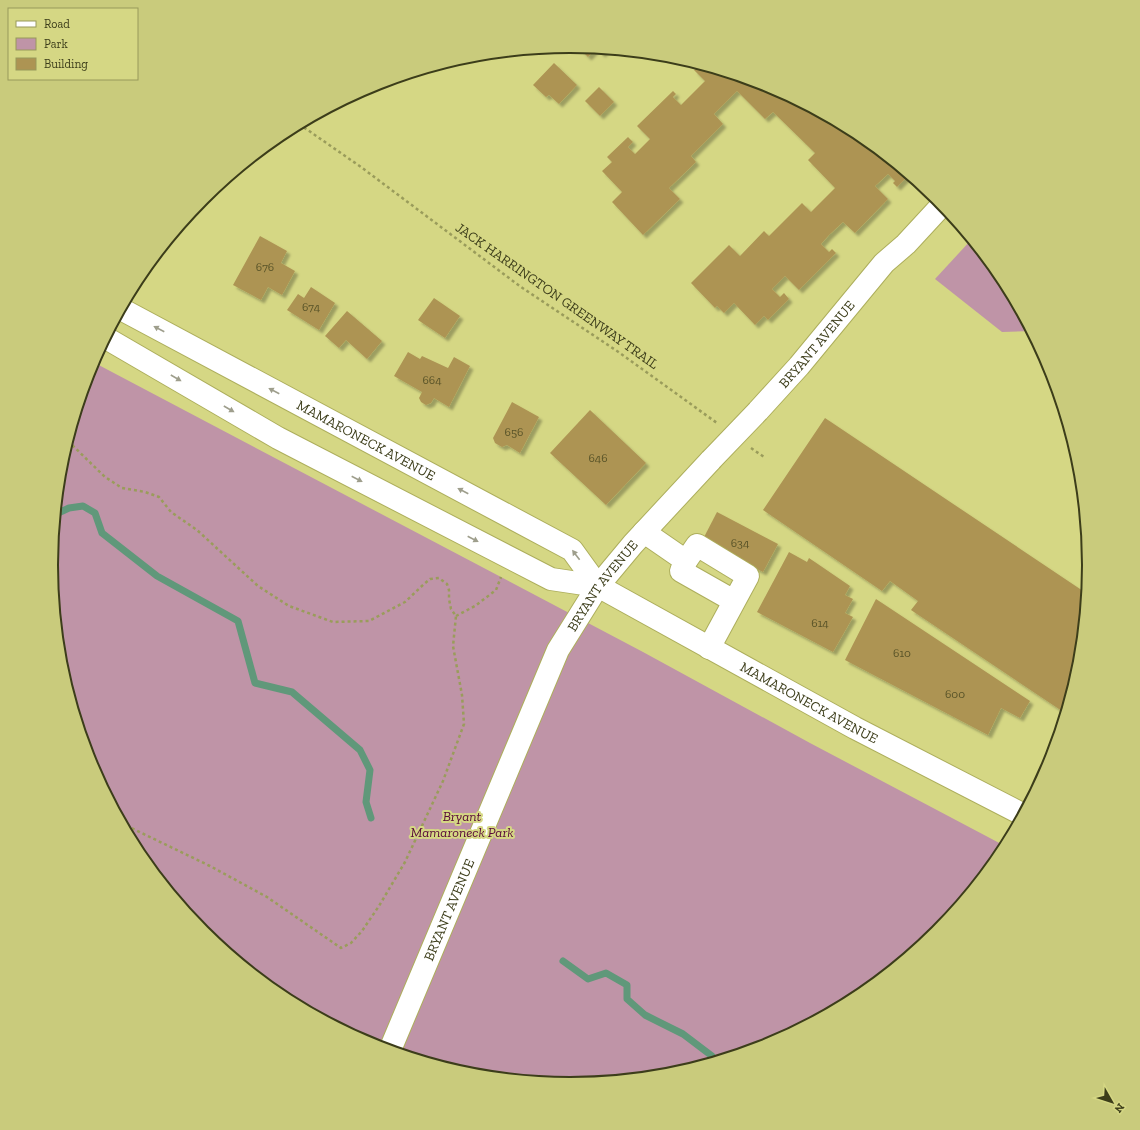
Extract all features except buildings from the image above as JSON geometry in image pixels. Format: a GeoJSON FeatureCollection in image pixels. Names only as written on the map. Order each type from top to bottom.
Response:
{"type":"FeatureCollection","features":[{"type":"Feature","properties":{"kind":"main road","name":"BRYANT AVENUE"},"geometry":{"type":"LineString","coordinates":[[392,1045],[558,650],[598,586],[644,532],[800,366],[884,263],[906,244],[938,209]]}},
{"type":"Feature","properties":{"kind":"main road","name":"MAMARONECK AVENUE"},"geometry":{"type":"LineString","coordinates":[[126,311],[572,550],[598,586]]}},
{"type":"Feature","properties":{"kind":"main road","name":"MAMARONECK AVENUE"},"geometry":{"type":"LineString","coordinates":[[110,340],[278,438],[509,558],[551,579],[598,586],[855,728],[1018,812]]}},
{"type":"Feature","properties":{"kind":"main road"},"geometry":{"type":"LineString","coordinates":[[644,532],[686,561]]}},
{"type":"Feature","properties":{"kind":"main road"},"geometry":{"type":"LineString","coordinates":[[710,648],[748,576],[697,546],[681,571],[734,601]]}},
{"type":"Feature","properties":{"kind":"path","name":"JACK HARRINGTON GREENWAY TRAIL"},"geometry":{"type":"LineString","coordinates":[[304,128],[361,167],[521,287],[617,351],[719,425]]}},
{"type":"Feature","properties":{"kind":"path"},"geometry":{"type":"LineString","coordinates":[[745,443],[764,457]]}},
{"type":"Feature","properties":{"kind":"path"},"geometry":{"type":"LineString","coordinates":[[72,446],[105,477],[122,488],[145,492],[159,497],[171,512],[197,530],[258,586],[289,606],[333,622],[369,621],[405,602],[430,580],[439,578],[447,584],[451,608],[456,616],[453,646],[462,695],[464,724],[442,781],[406,862],[379,906],[351,943],[341,948],[267,897],[210,866],[132,829]]}},
{"type":"Feature","properties":{"kind":"path"},"geometry":{"type":"LineString","coordinates":[[456,616],[475,606],[496,590],[509,558]]}},
{"type":"Feature","properties":{"kind":"green space"},"geometry":{"type":"Polygon","coordinates":[[[968,243],[996,281],[1025,331],[1002,332],[935,279],[968,243]]]}},
{"type":"Feature","properties":{"kind":"green space","name":"Bryant Mamaroneck Park"},"geometry":{"type":"Polygon","coordinates":[[[99,365],[643,652],[810,743],[1000,843],[976,877],[955,903],[908,950],[854,991],[826,1008],[766,1038],[703,1060],[637,1073],[603,1076],[537,1076],[503,1073],[470,1067],[437,1060],[405,1050],[344,1024],[286,991],[258,971],[232,950],[185,903],[144,849],[127,821],[97,761],[85,730],[75,698],[62,632],[58,565],[59,532],[62,498],[75,432],[85,400],[99,365]]]}},
{"type":"Feature","properties":{"kind":"waterway"},"geometry":{"type":"LineString","coordinates":[[61,512],[69,508],[83,506],[95,513],[102,533],[157,576],[238,621],[255,683],[292,692],[360,750],[370,770],[366,802],[371,818]]}},
{"type":"Feature","properties":{"kind":"waterway"},"geometry":{"type":"LineString","coordinates":[[563,961],[588,979],[606,973],[627,985],[627,999],[645,1015],[683,1034],[712,1057]]}}]}
